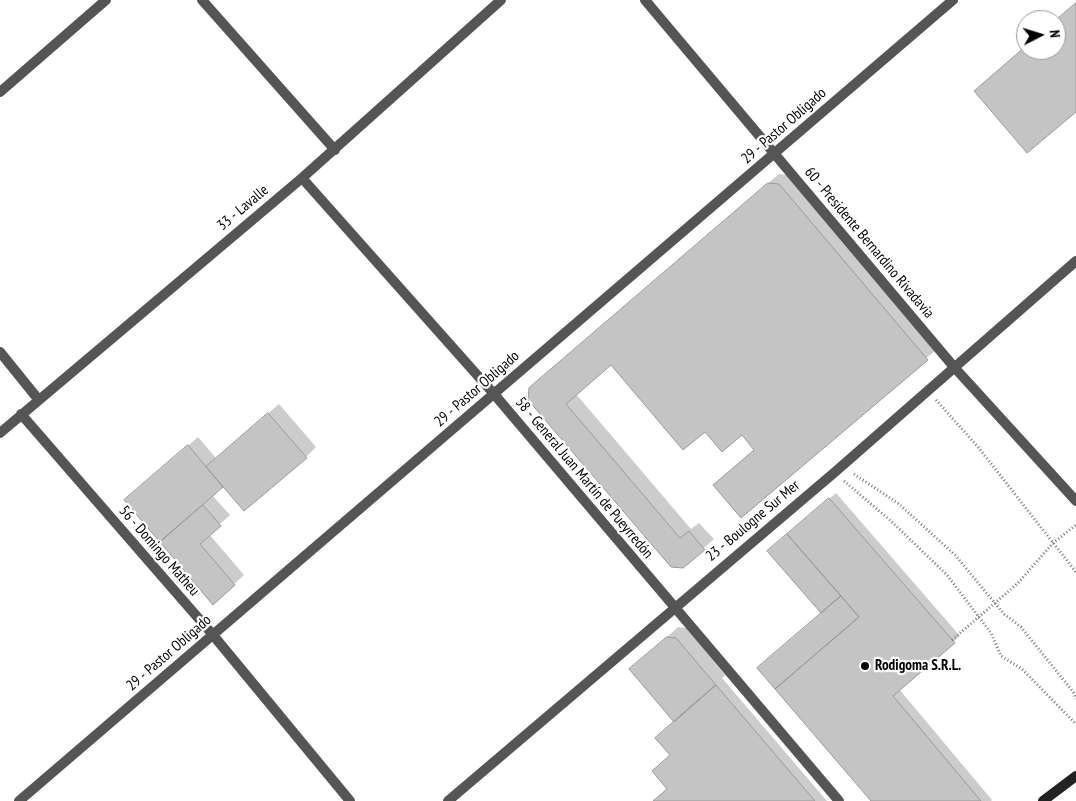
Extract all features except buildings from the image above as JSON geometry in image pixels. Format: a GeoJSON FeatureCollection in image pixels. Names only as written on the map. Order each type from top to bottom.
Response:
{"type":"FeatureCollection","features":[{"type":"Feature","properties":{"kind":"main road"},"geometry":{"type":"LineString","coordinates":[[1043,801],[1076,776]]}},
{"type":"Feature","properties":{"kind":"street"},"geometry":{"type":"LineString","coordinates":[[0,92],[106,0]]}},
{"type":"Feature","properties":{"kind":"street"},"geometry":{"type":"LineString","coordinates":[[202,0],[335,150]]}},
{"type":"Feature","properties":{"kind":"street","name":"33 - Lavalle"},"geometry":{"type":"LineString","coordinates":[[0,433],[335,150],[501,0]]}},
{"type":"Feature","properties":{"kind":"street","name":"60 - Presidente Bernardino Rivadavia"},"geometry":{"type":"LineString","coordinates":[[644,0],[954,366],[1076,501]]}},
{"type":"Feature","properties":{"kind":"street","name":"29 - Pastor Obligado"},"geometry":{"type":"LineString","coordinates":[[19,801],[953,0]]}},
{"type":"Feature","properties":{"kind":"street","name":"58 - General Juan Martín de Pueyrredón"},"geometry":{"type":"LineString","coordinates":[[302,178],[494,394],[839,801]]}},
{"type":"Feature","properties":{"kind":"street","name":"23 - Boulogne Sur Mer"},"geometry":{"type":"LineString","coordinates":[[448,801],[838,469],[1076,261]]}},
{"type":"Feature","properties":{"kind":"street"},"geometry":{"type":"LineString","coordinates":[[0,352],[38,399]]}},
{"type":"Feature","properties":{"kind":"street","name":"56 - Domingo Matheu"},"geometry":{"type":"LineString","coordinates":[[22,414],[213,635],[350,801]]}},
{"type":"Feature","properties":{"kind":"path"},"geometry":{"type":"LineString","coordinates":[[928,390],[978,447],[1076,572]]}},
{"type":"Feature","properties":{"kind":"path"},"geometry":{"type":"LineString","coordinates":[[838,469],[899,504],[955,554],[1004,614],[1021,627],[1074,693],[1076,699]]}},
{"type":"Feature","properties":{"kind":"path"},"geometry":{"type":"LineString","coordinates":[[838,469],[947,575],[991,633],[1001,656],[1022,669],[1076,724]]}},
{"type":"Feature","properties":{"kind":"path"},"geometry":{"type":"LineString","coordinates":[[952,640],[1018,583],[1053,543],[1076,525]]}},
{"type":"Feature","properties":{"kind":"place","name":"Rodigoma S.R.L."},"geometry":{"type":"Point","coordinates":[865,666]}}]}
